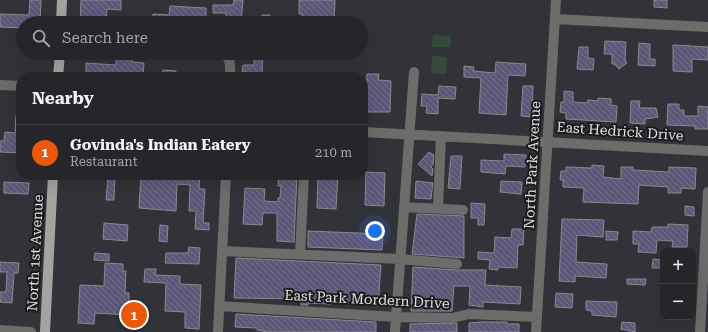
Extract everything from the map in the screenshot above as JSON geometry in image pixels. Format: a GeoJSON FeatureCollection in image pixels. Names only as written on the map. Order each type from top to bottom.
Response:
{"type":"FeatureCollection","features":[{"type":"Feature","properties":{"kind":"main road"},"geometry":{"type":"LineString","coordinates":[[61,16],[62,0]]}},
{"type":"Feature","properties":{"kind":"main road"},"geometry":{"type":"LineString","coordinates":[[58,72],[59,60]]}},
{"type":"Feature","properties":{"kind":"main road","name":"North 1st Avenue"},"geometry":{"type":"LineString","coordinates":[[45,332],[53,180]]}},
{"type":"Feature","properties":{"kind":"street","name":"North Park Avenue"},"geometry":{"type":"LineString","coordinates":[[536,332],[556,0]]}},
{"type":"Feature","properties":{"kind":"street"},"geometry":{"type":"LineString","coordinates":[[555,19],[708,27]]}},
{"type":"Feature","properties":{"kind":"street"},"geometry":{"type":"LineString","coordinates":[[230,60],[230,72]]}},
{"type":"Feature","properties":{"kind":"street"},"geometry":{"type":"LineString","coordinates":[[395,332],[414,72]]}},
{"type":"Feature","properties":{"kind":"street"},"geometry":{"type":"LineString","coordinates":[[0,85],[16,86]]}},
{"type":"Feature","properties":{"kind":"street","name":"East Hedrick Drive"},"geometry":{"type":"LineString","coordinates":[[368,132],[708,151]]}},
{"type":"Feature","properties":{"kind":"street"},"geometry":{"type":"LineString","coordinates":[[438,208],[441,136]]}},
{"type":"Feature","properties":{"kind":"street"},"geometry":{"type":"LineString","coordinates":[[218,332],[226,180]]}},
{"type":"Feature","properties":{"kind":"street"},"geometry":{"type":"LineString","coordinates":[[300,254],[304,180]]}},
{"type":"Feature","properties":{"kind":"street"},"geometry":{"type":"LineString","coordinates":[[700,332],[708,192]]}},
{"type":"Feature","properties":{"kind":"street"},"geometry":{"type":"LineString","coordinates":[[404,207],[463,210]]}},
{"type":"Feature","properties":{"kind":"street"},"geometry":{"type":"LineString","coordinates":[[222,252],[400,259],[457,264]]}},
{"type":"Feature","properties":{"kind":"street","name":"East Park Mordern Drive"},"geometry":{"type":"LineString","coordinates":[[219,306],[396,317],[452,318],[468,314],[537,317]]}},
{"type":"Feature","properties":{"kind":"street"},"geometry":{"type":"LineString","coordinates":[[0,330],[31,332]]}},
{"type":"Feature","properties":{"kind":"green space"},"geometry":{"type":"Polygon","coordinates":[[[433,35],[451,36],[450,47],[432,47],[433,35]]]}},
{"type":"Feature","properties":{"kind":"green space"},"geometry":{"type":"Polygon","coordinates":[[[432,56],[447,57],[446,74],[431,73],[432,56]]]}},
{"type":"Feature","properties":{"kind":"building"},"geometry":{"type":"Polygon","coordinates":[[[30,0],[41,0],[40,16],[16,16],[16,28],[0,27],[0,14],[29,15],[30,0]]]}},
{"type":"Feature","properties":{"kind":"building"},"geometry":{"type":"Polygon","coordinates":[[[81,0],[121,0],[121,10],[107,9],[106,16],[80,16],[81,0]]]}},
{"type":"Feature","properties":{"kind":"building"},"geometry":{"type":"Polygon","coordinates":[[[234,0],[243,0],[242,16],[226,16],[226,13],[213,13],[213,5],[233,5],[234,0]]]}},
{"type":"Feature","properties":{"kind":"building"},"geometry":{"type":"Polygon","coordinates":[[[299,0],[335,0],[334,16],[302,16],[302,14],[299,14],[299,0]]]}},
{"type":"Feature","properties":{"kind":"building"},"geometry":{"type":"Polygon","coordinates":[[[654,0],[667,0],[667,8],[654,7],[654,0]]]}},
{"type":"Feature","properties":{"kind":"building"},"geometry":{"type":"Polygon","coordinates":[[[170,6],[206,8],[206,16],[153,16],[153,14],[169,15],[170,6]]]}},
{"type":"Feature","properties":{"kind":"building"},"geometry":{"type":"Polygon","coordinates":[[[605,41],[626,42],[625,60],[627,63],[619,69],[612,64],[612,54],[604,54],[605,41]]]}},
{"type":"Feature","properties":{"kind":"building"},"geometry":{"type":"Polygon","coordinates":[[[639,43],[650,44],[650,59],[655,59],[655,66],[638,65],[639,43]]]}},
{"type":"Feature","properties":{"kind":"building"},"geometry":{"type":"Polygon","coordinates":[[[673,45],[708,47],[708,60],[692,59],[692,72],[673,71],[673,45]]]}},
{"type":"Feature","properties":{"kind":"building"},"geometry":{"type":"Polygon","coordinates":[[[579,47],[588,47],[588,58],[594,59],[593,70],[577,69],[579,47]]]}},
{"type":"Feature","properties":{"kind":"building"},"geometry":{"type":"Polygon","coordinates":[[[116,60],[132,60],[132,62],[144,63],[143,72],[86,72],[86,63],[116,65],[116,60]]]}},
{"type":"Feature","properties":{"kind":"building"},"geometry":{"type":"Polygon","coordinates":[[[254,60],[263,60],[262,72],[242,72],[243,65],[254,65],[254,60]]]}},
{"type":"Feature","properties":{"kind":"building"},"geometry":{"type":"Polygon","coordinates":[[[496,62],[526,64],[525,76],[508,75],[506,115],[479,113],[481,78],[464,77],[464,66],[474,67],[473,71],[495,73],[496,62]]]}},
{"type":"Feature","properties":{"kind":"building"},"geometry":{"type":"Polygon","coordinates":[[[163,70],[176,71],[176,72],[163,72],[163,70]]]}},
{"type":"Feature","properties":{"kind":"building"},"geometry":{"type":"Polygon","coordinates":[[[368,74],[379,74],[378,80],[391,81],[390,112],[368,112],[368,74]]]}},
{"type":"Feature","properties":{"kind":"building"},"geometry":{"type":"Polygon","coordinates":[[[439,86],[456,87],[455,99],[438,98],[438,114],[426,113],[427,106],[421,106],[422,94],[438,95],[439,86]]]}},
{"type":"Feature","properties":{"kind":"building"},"geometry":{"type":"Polygon","coordinates":[[[523,86],[533,86],[532,117],[521,116],[523,86]]]}},
{"type":"Feature","properties":{"kind":"building"},"geometry":{"type":"Polygon","coordinates":[[[564,91],[573,92],[573,102],[587,103],[588,100],[598,101],[598,98],[611,99],[611,105],[617,106],[616,122],[566,119],[566,113],[560,112],[561,102],[564,102],[564,91]]]}},
{"type":"Feature","properties":{"kind":"building"},"geometry":{"type":"Polygon","coordinates":[[[631,101],[640,101],[639,108],[656,108],[658,117],[645,119],[645,124],[630,123],[631,101]]]}},
{"type":"Feature","properties":{"kind":"building"},"geometry":{"type":"Polygon","coordinates":[[[668,104],[679,104],[679,110],[684,110],[684,116],[698,116],[698,106],[708,107],[708,129],[695,129],[695,126],[667,125],[668,104]]]}},
{"type":"Feature","properties":{"kind":"building"},"geometry":{"type":"Polygon","coordinates":[[[16,115],[16,153],[0,152],[0,141],[4,141],[5,132],[15,133],[16,115]]]}},
{"type":"Feature","properties":{"kind":"building"},"geometry":{"type":"Polygon","coordinates":[[[429,152],[434,155],[433,164],[431,167],[433,169],[432,176],[418,164],[429,152]]]}},
{"type":"Feature","properties":{"kind":"building"},"geometry":{"type":"Polygon","coordinates":[[[504,154],[526,155],[525,167],[506,166],[505,174],[481,172],[481,160],[504,161],[504,154]]]}},
{"type":"Feature","properties":{"kind":"building"},"geometry":{"type":"Polygon","coordinates":[[[451,156],[462,156],[460,189],[448,188],[451,156]]]}},
{"type":"Feature","properties":{"kind":"building"},"geometry":{"type":"Polygon","coordinates":[[[592,165],[604,166],[603,177],[621,179],[621,167],[633,167],[633,170],[669,172],[669,167],[696,168],[695,189],[681,188],[681,193],[668,193],[668,187],[639,185],[638,204],[583,202],[584,188],[563,187],[563,180],[560,180],[561,171],[566,171],[566,167],[592,168],[592,165]]]}},
{"type":"Feature","properties":{"kind":"building"},"geometry":{"type":"Polygon","coordinates":[[[368,172],[385,173],[384,206],[365,205],[366,180],[368,180],[368,172]]]}},
{"type":"Feature","properties":{"kind":"building"},"geometry":{"type":"Polygon","coordinates":[[[108,180],[115,180],[114,200],[106,200],[108,180]]]}},
{"type":"Feature","properties":{"kind":"building"},"geometry":{"type":"Polygon","coordinates":[[[141,180],[200,180],[199,189],[205,189],[203,223],[209,223],[209,230],[195,229],[196,211],[189,211],[190,185],[177,184],[176,211],[139,208],[141,180]]]}},
{"type":"Feature","properties":{"kind":"building"},"geometry":{"type":"Polygon","coordinates":[[[279,180],[297,180],[294,242],[277,241],[277,213],[263,213],[262,225],[243,224],[245,188],[265,189],[264,201],[278,202],[278,198],[280,198],[281,186],[278,186],[279,180]]]}},
{"type":"Feature","properties":{"kind":"building"},"geometry":{"type":"Polygon","coordinates":[[[318,180],[338,180],[336,209],[317,208],[318,180]]]}},
{"type":"Feature","properties":{"kind":"building"},"geometry":{"type":"Polygon","coordinates":[[[416,181],[433,183],[431,199],[415,198],[416,181]]]}},
{"type":"Feature","properties":{"kind":"building"},"geometry":{"type":"Polygon","coordinates":[[[501,181],[522,182],[521,194],[500,192],[501,181]]]}},
{"type":"Feature","properties":{"kind":"building"},"geometry":{"type":"Polygon","coordinates":[[[4,182],[29,183],[28,194],[4,193],[4,182]]]}},
{"type":"Feature","properties":{"kind":"building"},"geometry":{"type":"Polygon","coordinates":[[[471,203],[485,204],[484,225],[478,225],[478,218],[471,218],[471,203]]]}},
{"type":"Feature","properties":{"kind":"building"},"geometry":{"type":"Polygon","coordinates":[[[685,206],[694,207],[694,216],[685,215],[685,206]]]}},
{"type":"Feature","properties":{"kind":"building"},"geometry":{"type":"Polygon","coordinates":[[[417,214],[464,216],[464,258],[412,254],[417,214]]]}},
{"type":"Feature","properties":{"kind":"building"},"geometry":{"type":"Polygon","coordinates":[[[562,219],[604,220],[603,237],[577,235],[576,262],[607,264],[606,278],[575,276],[575,282],[559,281],[562,219]]]}},
{"type":"Feature","properties":{"kind":"building"},"geometry":{"type":"Polygon","coordinates":[[[104,223],[128,225],[127,241],[103,239],[104,223]]]}},
{"type":"Feature","properties":{"kind":"building"},"geometry":{"type":"Polygon","coordinates":[[[668,224],[688,225],[687,247],[672,247],[673,241],[657,240],[656,253],[638,252],[639,244],[633,244],[633,231],[651,232],[652,227],[668,227],[668,224]]]}},
{"type":"Feature","properties":{"kind":"building"},"geometry":{"type":"Polygon","coordinates":[[[160,225],[168,226],[167,242],[159,241],[160,225]]]}},
{"type":"Feature","properties":{"kind":"building"},"geometry":{"type":"Polygon","coordinates":[[[512,229],[524,229],[523,245],[518,245],[517,268],[498,267],[498,270],[489,269],[490,260],[478,259],[478,252],[494,253],[495,237],[511,238],[512,229]]]}},
{"type":"Feature","properties":{"kind":"building"},"geometry":{"type":"Polygon","coordinates":[[[308,231],[383,234],[382,250],[308,247],[308,231]]]}},
{"type":"Feature","properties":{"kind":"building"},"geometry":{"type":"Polygon","coordinates":[[[606,231],[618,232],[617,240],[606,240],[606,231]]]}},
{"type":"Feature","properties":{"kind":"building"},"geometry":{"type":"Polygon","coordinates":[[[189,247],[200,248],[199,264],[165,263],[166,253],[188,253],[189,247]]]}},
{"type":"Feature","properties":{"kind":"building"},"geometry":{"type":"Polygon","coordinates":[[[95,253],[109,254],[109,261],[94,260],[95,253]]]}},
{"type":"Feature","properties":{"kind":"building"},"geometry":{"type":"Polygon","coordinates":[[[236,258],[381,265],[378,306],[331,301],[331,304],[308,303],[308,305],[301,305],[301,299],[234,298],[236,258]]]}},
{"type":"Feature","properties":{"kind":"building"},"geometry":{"type":"Polygon","coordinates":[[[653,259],[660,260],[660,268],[652,268],[653,259]]]}},
{"type":"Feature","properties":{"kind":"building"},"geometry":{"type":"Polygon","coordinates":[[[0,262],[19,263],[18,273],[14,273],[12,303],[0,302],[0,292],[6,292],[7,272],[0,272],[0,262]]]}},
{"type":"Feature","properties":{"kind":"building"},"geometry":{"type":"Polygon","coordinates":[[[105,263],[123,264],[123,271],[126,271],[125,293],[129,293],[128,315],[95,313],[94,324],[78,323],[80,285],[104,286],[105,263]]]}},
{"type":"Feature","properties":{"kind":"building"},"geometry":{"type":"Polygon","coordinates":[[[413,267],[456,270],[486,270],[485,285],[521,287],[520,304],[483,302],[483,307],[469,305],[470,286],[454,286],[452,311],[411,311],[413,267]]]}},
{"type":"Feature","properties":{"kind":"building"},"geometry":{"type":"Polygon","coordinates":[[[145,269],[156,269],[155,275],[180,276],[180,284],[201,285],[199,329],[185,328],[185,312],[165,311],[166,283],[144,282],[145,269]]]}},
{"type":"Feature","properties":{"kind":"building"},"geometry":{"type":"Polygon","coordinates":[[[627,279],[646,279],[645,285],[627,284],[627,279]]]}},
{"type":"Feature","properties":{"kind":"building"},"geometry":{"type":"Polygon","coordinates":[[[556,293],[573,294],[572,308],[555,307],[556,293]]]}},
{"type":"Feature","properties":{"kind":"building"},"geometry":{"type":"Polygon","coordinates":[[[586,301],[617,302],[616,317],[592,315],[592,311],[586,310],[586,301]]]}},
{"type":"Feature","properties":{"kind":"building"},"geometry":{"type":"Polygon","coordinates":[[[236,314],[376,322],[376,332],[268,332],[257,330],[257,328],[235,327],[236,314]]]}},
{"type":"Feature","properties":{"kind":"building"},"geometry":{"type":"Polygon","coordinates":[[[507,322],[507,324],[519,324],[519,332],[469,332],[469,323],[507,322]]]}},
{"type":"Feature","properties":{"kind":"building"},"geometry":{"type":"Polygon","coordinates":[[[622,322],[635,323],[635,332],[621,329],[622,322]]]}},
{"type":"Feature","properties":{"kind":"building"},"geometry":{"type":"Polygon","coordinates":[[[457,323],[457,332],[410,332],[410,324],[457,323]]]}},
{"type":"Feature","properties":{"kind":"place","name":"Govinda's Indian Eatery"},"geometry":{"type":"Point","coordinates":[134,315]}}]}
